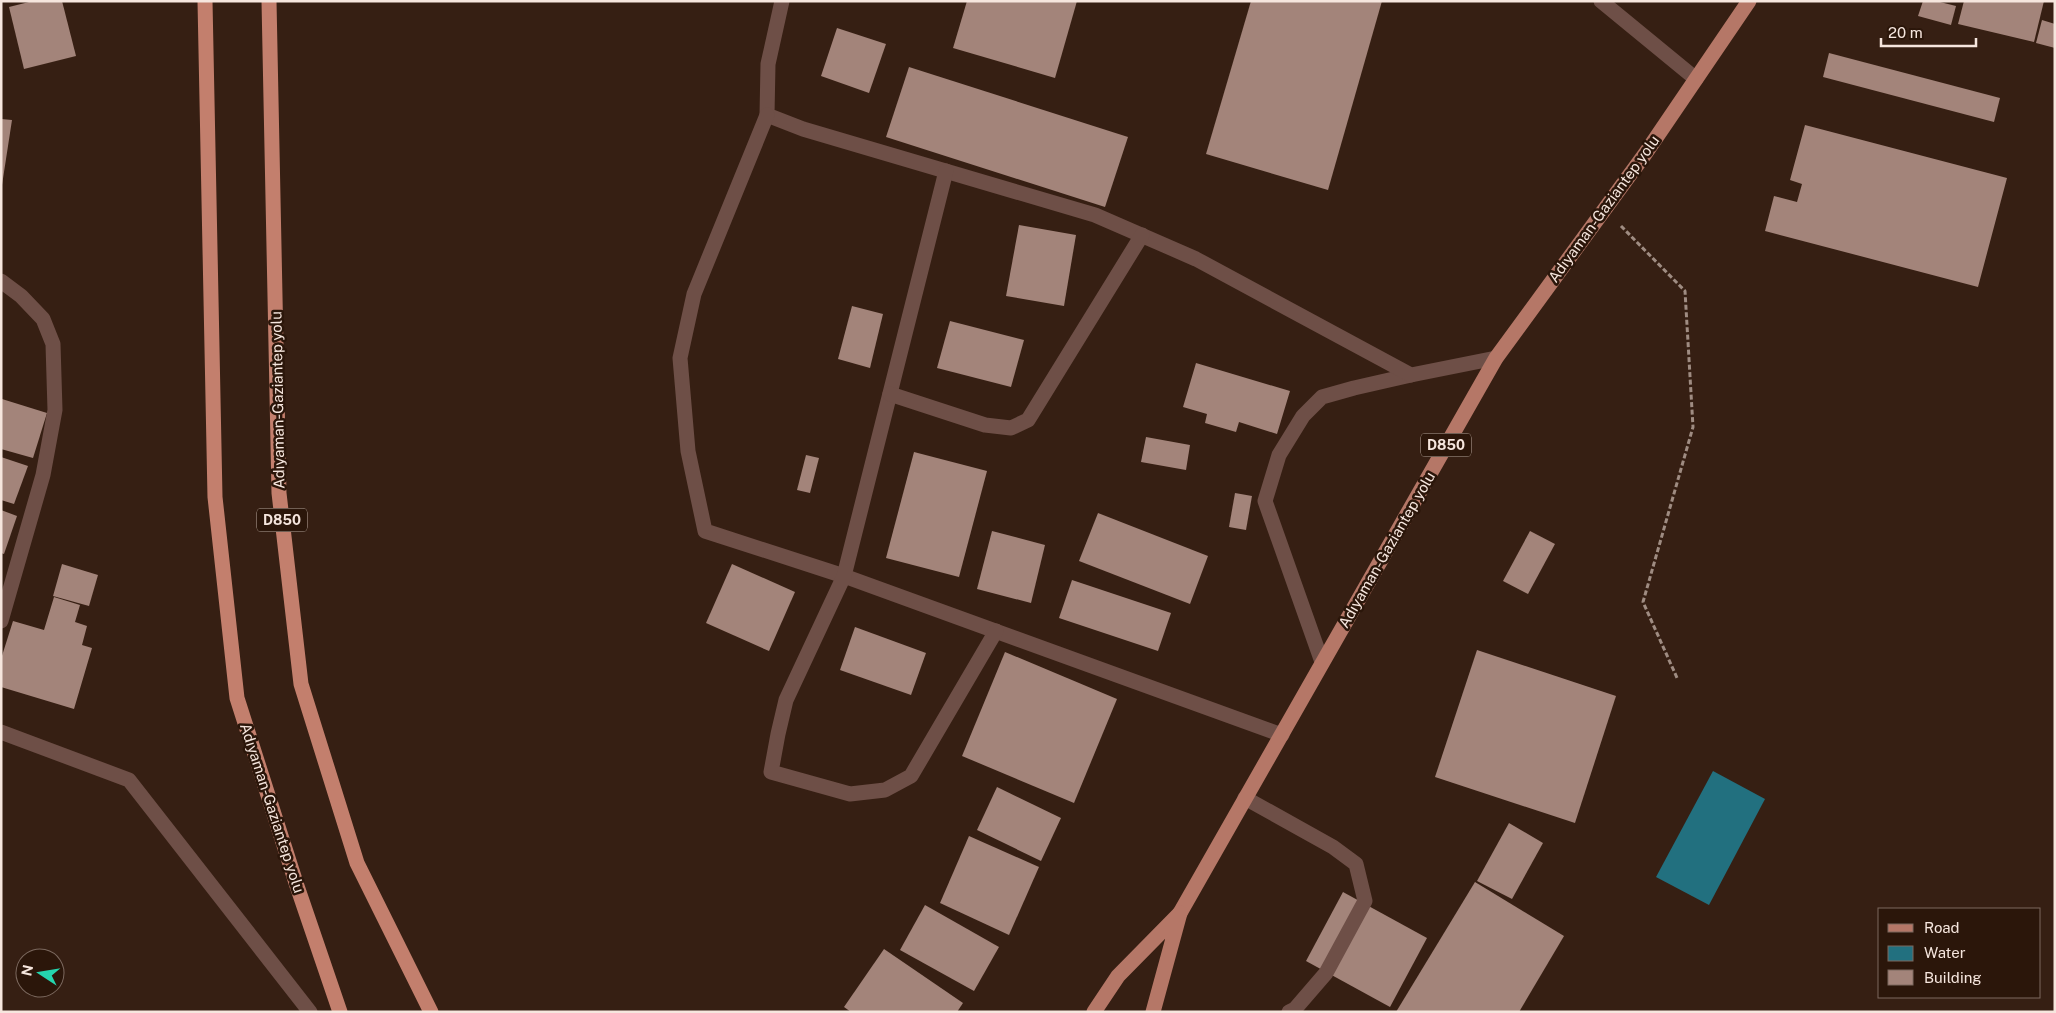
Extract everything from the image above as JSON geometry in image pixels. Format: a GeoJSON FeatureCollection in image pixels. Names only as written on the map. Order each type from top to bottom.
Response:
{"type":"FeatureCollection","features":[{"type":"Feature","properties":{"kind":"highway","name":"Adıyaman-Gaziantep yolu"},"geometry":{"type":"LineString","coordinates":[[205,1],[215,497],[237,698],[297,886],[340,1012]]}},
{"type":"Feature","properties":{"kind":"highway","name":"Adıyaman-Gaziantep yolu"},"geometry":{"type":"LineString","coordinates":[[269,1],[279,493],[301,684],[357,864],[431,1012]]}},
{"type":"Feature","properties":{"kind":"main road","name":"Adıyaman-Gaziantep yolu"},"geometry":{"type":"LineString","coordinates":[[1180,913],[1496,358],[1605,209],[1749,1]]}},
{"type":"Feature","properties":{"kind":"main road"},"geometry":{"type":"LineString","coordinates":[[1153,1012],[1180,913]]}},
{"type":"Feature","properties":{"kind":"main road"},"geometry":{"type":"LineString","coordinates":[[1094,1012],[1118,976],[1180,913]]}},
{"type":"Feature","properties":{"kind":"street"},"geometry":{"type":"LineString","coordinates":[[782,1],[768,64],[767,115],[694,294],[680,358],[688,451],[705,532],[844,576],[1282,734]]}},
{"type":"Feature","properties":{"kind":"street"},"geometry":{"type":"LineString","coordinates":[[1601,1],[1696,79]]}},
{"type":"Feature","properties":{"kind":"street"},"geometry":{"type":"LineString","coordinates":[[767,115],[803,129],[1096,215],[1196,259],[1412,375]]}},
{"type":"Feature","properties":{"kind":"street"},"geometry":{"type":"LineString","coordinates":[[946,171],[844,576],[786,700],[771,772],[850,794],[885,790],[911,776],[996,631]]}},
{"type":"Feature","properties":{"kind":"street"},"geometry":{"type":"LineString","coordinates":[[890,394],[986,425],[1011,428],[1028,420],[1142,235]]}},
{"type":"Feature","properties":{"kind":"street"},"geometry":{"type":"LineString","coordinates":[[1,280],[21,296],[43,319],[53,344],[55,410],[43,475],[1,621]]}},
{"type":"Feature","properties":{"kind":"street"},"geometry":{"type":"LineString","coordinates":[[1322,662],[1265,501],[1279,455],[1303,416],[1322,397],[1412,375],[1496,358]]}},
{"type":"Feature","properties":{"kind":"street"},"geometry":{"type":"LineString","coordinates":[[1,732],[129,780],[310,1012]]}},
{"type":"Feature","properties":{"kind":"street"},"geometry":{"type":"LineString","coordinates":[[1245,798],[1333,847],[1356,864],[1365,902],[1326,973],[1295,1009],[1289,1012]]}},
{"type":"Feature","properties":{"kind":"street"},"geometry":{"type":"LineString","coordinates":[[1153,1012],[1158,1012]]}},
{"type":"Feature","properties":{"kind":"path"},"geometry":{"type":"LineString","coordinates":[[1605,209],[1685,292],[1693,427],[1643,602],[1678,680]]}},
{"type":"Feature","properties":{"kind":"water"},"geometry":{"type":"Polygon","coordinates":[[[1713,771],[1765,799],[1709,905],[1656,877],[1713,771]]]}},
{"type":"Feature","properties":{"kind":"building"},"geometry":{"type":"Polygon","coordinates":[[[33,1],[62,1],[76,56],[24,69],[9,7],[33,1]]]}},
{"type":"Feature","properties":{"kind":"building"},"geometry":{"type":"Polygon","coordinates":[[[967,1],[1077,1],[1055,78],[953,48],[967,1]]]}},
{"type":"Feature","properties":{"kind":"building"},"geometry":{"type":"Polygon","coordinates":[[[1251,1],[1382,1],[1328,190],[1206,154],[1251,1]]]}},
{"type":"Feature","properties":{"kind":"building"},"geometry":{"type":"Polygon","coordinates":[[[1923,1],[1936,1],[1956,6],[1951,25],[1918,16],[1923,1]]]}},
{"type":"Feature","properties":{"kind":"building"},"geometry":{"type":"Polygon","coordinates":[[[1964,1],[2044,1],[2034,42],[1958,24],[1964,1]]]}},
{"type":"Feature","properties":{"kind":"building"},"geometry":{"type":"Polygon","coordinates":[[[2042,20],[2055,24],[2055,48],[2036,43],[2042,20]]]}},
{"type":"Feature","properties":{"kind":"building"},"geometry":{"type":"Polygon","coordinates":[[[837,28],[886,44],[869,93],[821,76],[837,28]]]}},
{"type":"Feature","properties":{"kind":"building"},"geometry":{"type":"Polygon","coordinates":[[[1829,53],[2000,98],[1994,122],[1823,77],[1829,53]]]}},
{"type":"Feature","properties":{"kind":"building"},"geometry":{"type":"Polygon","coordinates":[[[909,67],[1128,137],[1105,207],[886,137],[909,67]]]}},
{"type":"Feature","properties":{"kind":"building"},"geometry":{"type":"Polygon","coordinates":[[[1,119],[12,120],[2,185],[1,185],[1,119]]]}},
{"type":"Feature","properties":{"kind":"building"},"geometry":{"type":"Polygon","coordinates":[[[1805,125],[2007,178],[1978,287],[1765,231],[1774,196],[1797,202],[1802,184],[1790,180],[1805,125]]]}},
{"type":"Feature","properties":{"kind":"building"},"geometry":{"type":"Polygon","coordinates":[[[1019,225],[1076,235],[1064,306],[1006,296],[1019,225]]]}},
{"type":"Feature","properties":{"kind":"building"},"geometry":{"type":"Polygon","coordinates":[[[852,306],[883,314],[870,368],[838,359],[852,306]]]}},
{"type":"Feature","properties":{"kind":"building"},"geometry":{"type":"Polygon","coordinates":[[[950,321],[1024,340],[1011,387],[937,368],[950,321]]]}},
{"type":"Feature","properties":{"kind":"building"},"geometry":{"type":"Polygon","coordinates":[[[1196,363],[1290,391],[1277,434],[1239,422],[1236,432],[1205,423],[1207,414],[1183,407],[1196,363]]]}},
{"type":"Feature","properties":{"kind":"building"},"geometry":{"type":"Polygon","coordinates":[[[2,399],[47,413],[33,458],[1,449],[2,399]]]}},
{"type":"Feature","properties":{"kind":"building"},"geometry":{"type":"Polygon","coordinates":[[[1146,437],[1190,445],[1186,470],[1141,462],[1146,437]]]}},
{"type":"Feature","properties":{"kind":"building"},"geometry":{"type":"Polygon","coordinates":[[[914,452],[987,471],[959,577],[886,558],[914,452]]]}},
{"type":"Feature","properties":{"kind":"building"},"geometry":{"type":"Polygon","coordinates":[[[806,455],[819,458],[810,493],[797,490],[806,455]]]}},
{"type":"Feature","properties":{"kind":"building"},"geometry":{"type":"Polygon","coordinates":[[[1,457],[28,466],[14,504],[1,500],[1,457]]]}},
{"type":"Feature","properties":{"kind":"building"},"geometry":{"type":"Polygon","coordinates":[[[1235,493],[1252,496],[1246,530],[1229,527],[1235,493]]]}},
{"type":"Feature","properties":{"kind":"building"},"geometry":{"type":"Polygon","coordinates":[[[1,510],[17,516],[4,554],[1,553],[1,510]]]}},
{"type":"Feature","properties":{"kind":"building"},"geometry":{"type":"Polygon","coordinates":[[[1098,513],[1208,556],[1190,604],[1079,561],[1098,513]]]}},
{"type":"Feature","properties":{"kind":"building"},"geometry":{"type":"Polygon","coordinates":[[[992,531],[1045,545],[1031,603],[977,589],[992,531]]]}},
{"type":"Feature","properties":{"kind":"building"},"geometry":{"type":"Polygon","coordinates":[[[1530,531],[1555,544],[1528,594],[1503,581],[1530,531]]]}},
{"type":"Feature","properties":{"kind":"building"},"geometry":{"type":"Polygon","coordinates":[[[62,564],[98,575],[89,606],[53,596],[62,564]]]}},
{"type":"Feature","properties":{"kind":"building"},"geometry":{"type":"Polygon","coordinates":[[[732,564],[795,592],[769,651],[706,623],[732,564]]]}},
{"type":"Feature","properties":{"kind":"building"},"geometry":{"type":"Polygon","coordinates":[[[1072,580],[1171,613],[1158,651],[1059,618],[1072,580]]]}},
{"type":"Feature","properties":{"kind":"building"},"geometry":{"type":"Polygon","coordinates":[[[54,597],[80,605],[75,622],[87,626],[82,645],[92,648],[74,709],[1,687],[1,659],[13,621],[44,630],[54,597]]]}},
{"type":"Feature","properties":{"kind":"building"},"geometry":{"type":"Polygon","coordinates":[[[855,627],[926,653],[911,695],[840,670],[855,627]]]}},
{"type":"Feature","properties":{"kind":"building"},"geometry":{"type":"Polygon","coordinates":[[[1477,650],[1616,696],[1575,823],[1435,777],[1477,650]]]}},
{"type":"Feature","properties":{"kind":"building"},"geometry":{"type":"Polygon","coordinates":[[[1005,652],[1117,699],[1074,803],[962,756],[1005,652]]]}},
{"type":"Feature","properties":{"kind":"building"},"geometry":{"type":"Polygon","coordinates":[[[997,787],[1061,818],[1041,861],[977,830],[997,787]]]}},
{"type":"Feature","properties":{"kind":"building"},"geometry":{"type":"Polygon","coordinates":[[[1509,823],[1543,843],[1512,899],[1477,881],[1509,823]]]}},
{"type":"Feature","properties":{"kind":"building"},"geometry":{"type":"Polygon","coordinates":[[[969,836],[1039,867],[1009,935],[940,903],[969,836]]]}},
{"type":"Feature","properties":{"kind":"building"},"geometry":{"type":"Polygon","coordinates":[[[1475,882],[1564,936],[1519,1012],[1396,1012],[1475,882]]]}},
{"type":"Feature","properties":{"kind":"building"},"geometry":{"type":"Polygon","coordinates":[[[1343,892],[1427,938],[1390,1007],[1306,961],[1343,892]]]}},
{"type":"Feature","properties":{"kind":"building"},"geometry":{"type":"Polygon","coordinates":[[[925,905],[999,947],[974,991],[900,950],[925,905]]]}},
{"type":"Feature","properties":{"kind":"building"},"geometry":{"type":"Polygon","coordinates":[[[884,949],[963,1003],[957,1012],[851,1012],[844,1007],[884,949]]]}}]}
